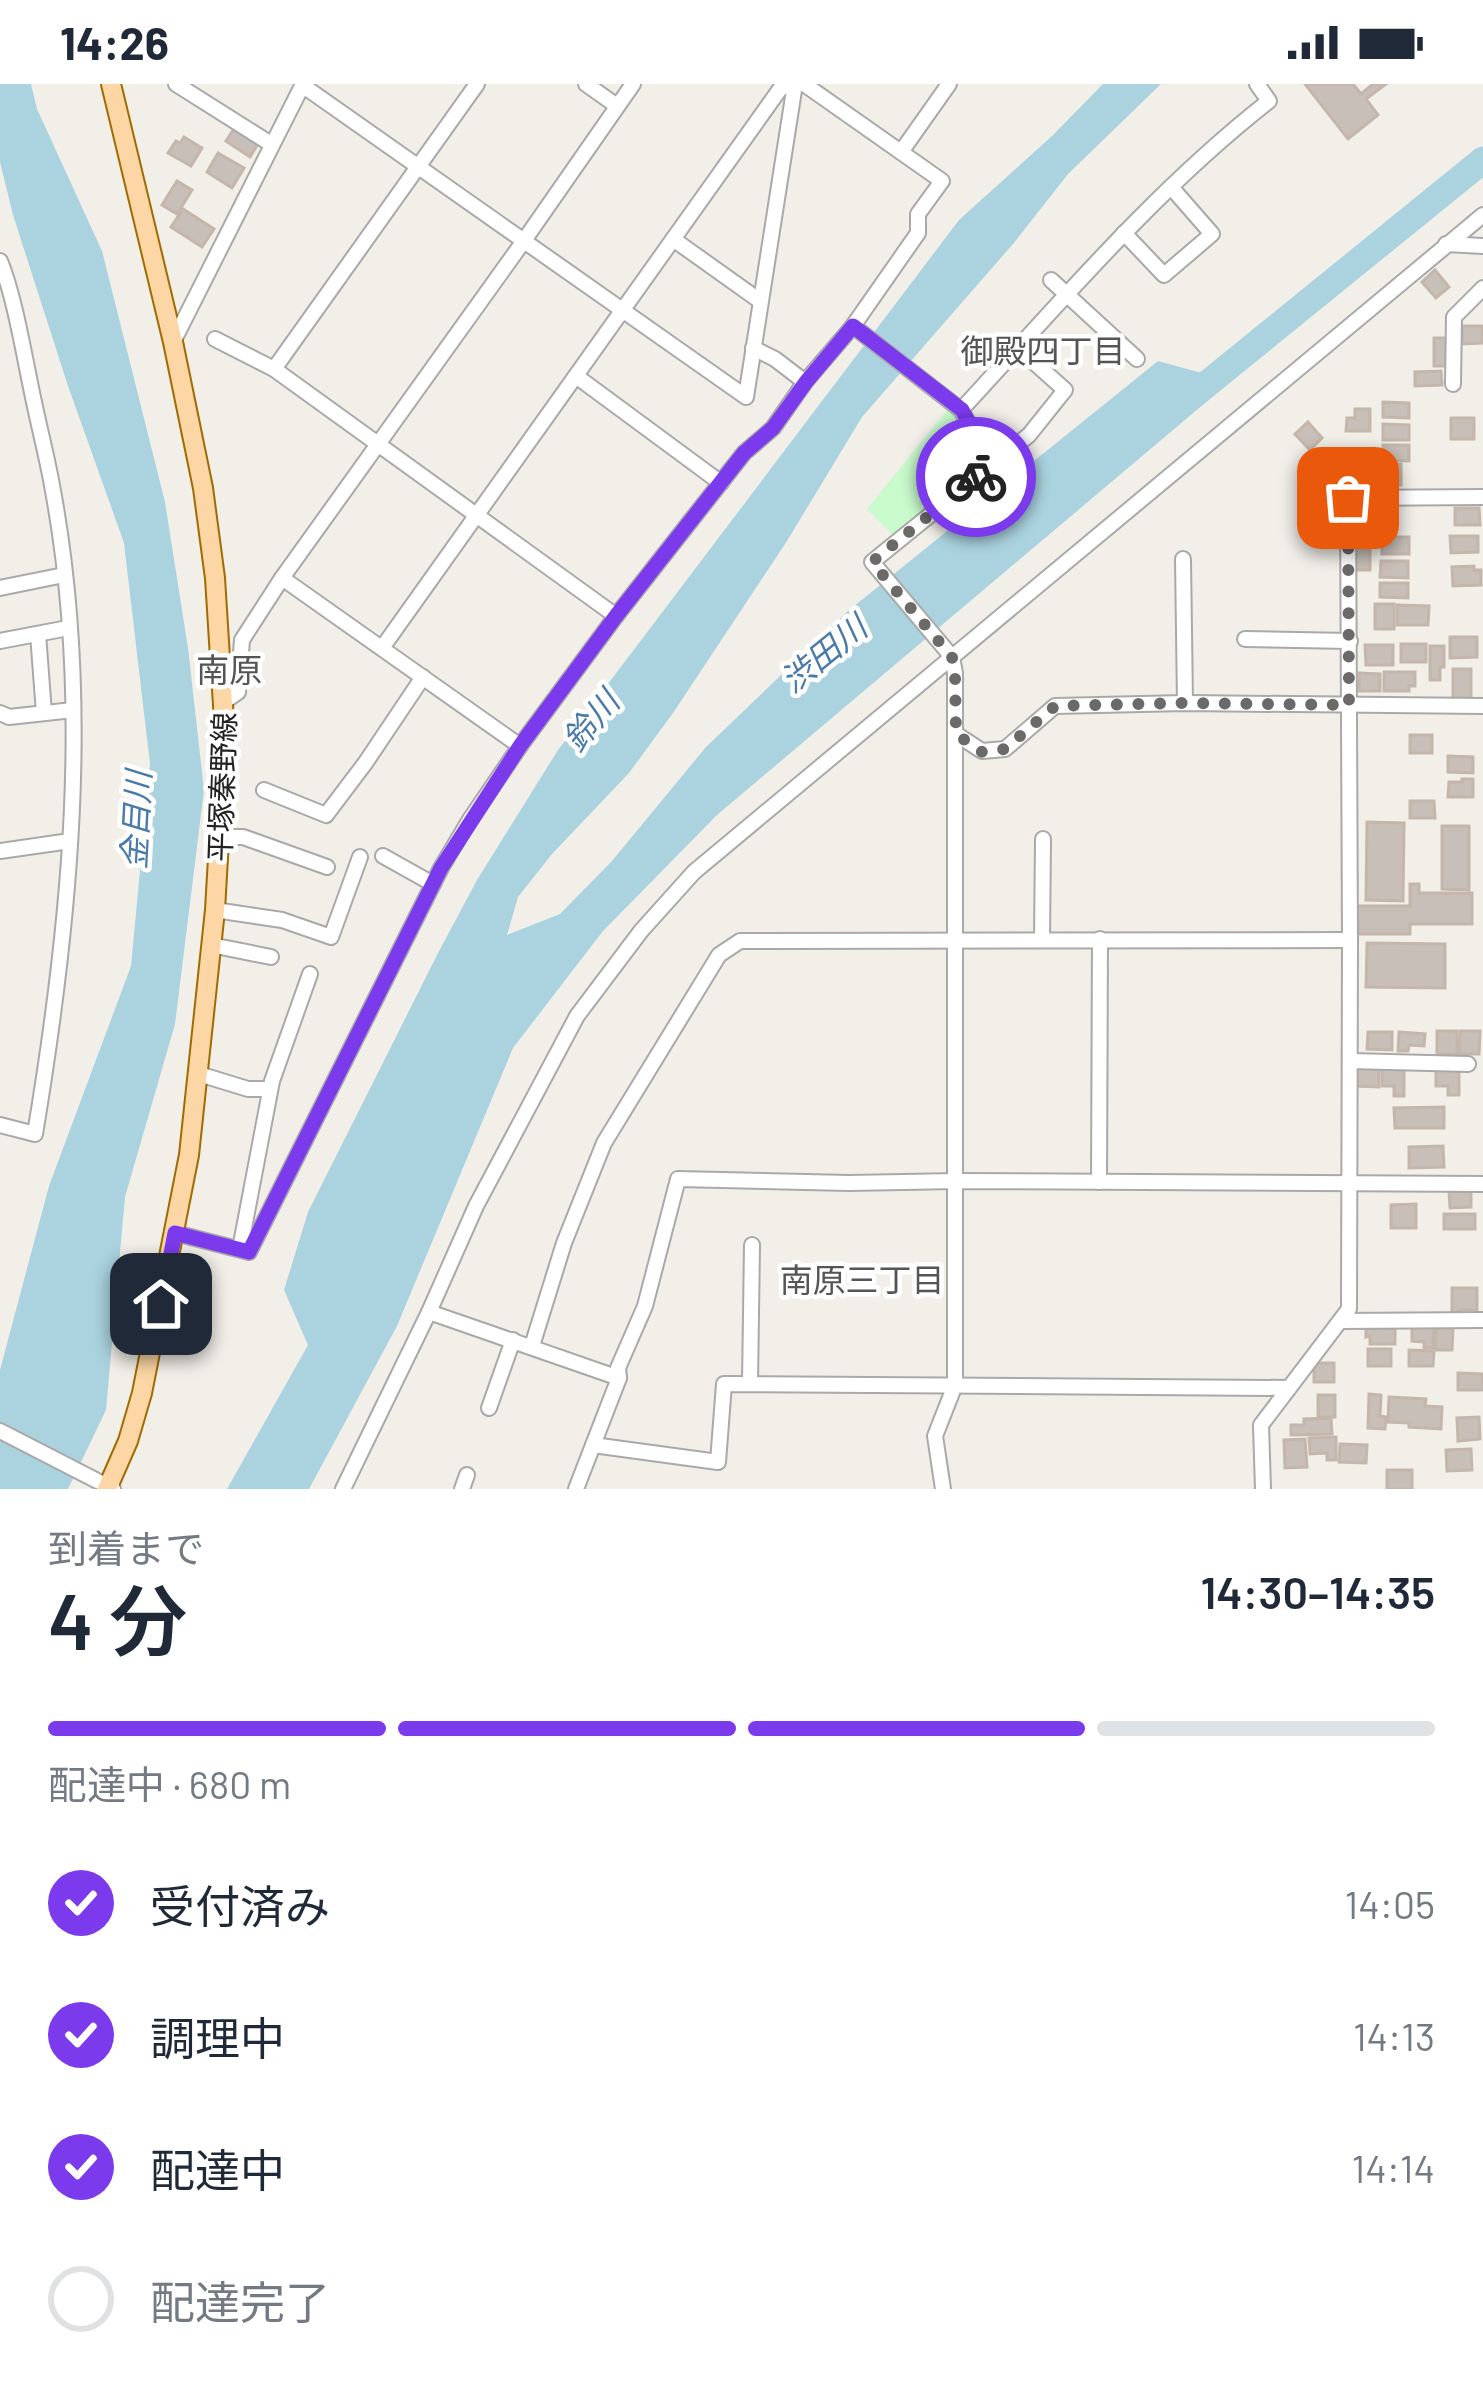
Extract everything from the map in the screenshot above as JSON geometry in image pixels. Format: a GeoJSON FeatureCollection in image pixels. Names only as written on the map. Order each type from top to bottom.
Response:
{"type":"FeatureCollection","features":[{"type":"Feature","properties":{"kind":"main road","name":"平塚秦野線"},"geometry":{"type":"LineString","coordinates":[[109,1488],[142,1394],[175,1233],[199,1074],[221,837],[225,701],[206,510],[173,342],[111,84]]}},
{"type":"Feature","properties":{"kind":"street"},"geometry":{"type":"LineString","coordinates":[[176,84],[272,144]]}},
{"type":"Feature","properties":{"kind":"street"},"geometry":{"type":"LineString","coordinates":[[173,342],[302,84],[746,397],[795,84]]}},
{"type":"Feature","properties":{"kind":"street"},"geometry":{"type":"LineString","coordinates":[[274,368],[473,89],[454,84]]}},
{"type":"Feature","properties":{"kind":"street"},"geometry":{"type":"LineString","coordinates":[[586,84],[617,106]]}},
{"type":"Feature","properties":{"kind":"street"},"geometry":{"type":"LineString","coordinates":[[225,701],[238,692],[242,640],[282,578],[633,84]]}},
{"type":"Feature","properties":{"kind":"street"},"geometry":{"type":"LineString","coordinates":[[175,1233],[249,1252],[469,821],[616,616],[744,453],[773,428],[853,326],[918,233],[918,214],[942,181],[795,84],[780,88],[382,648]]}},
{"type":"Feature","properties":{"kind":"street"},"geometry":{"type":"LineString","coordinates":[[901,152],[949,84]]}},
{"type":"Feature","properties":{"kind":"street"},"geometry":{"type":"LineString","coordinates":[[962,410],[1124,233],[1218,141],[1269,101],[1257,84]]}},
{"type":"Feature","properties":{"kind":"street"},"geometry":{"type":"LineString","coordinates":[[1124,233],[1164,274],[1212,234],[1171,187]]}},
{"type":"Feature","properties":{"kind":"street"},"geometry":{"type":"LineString","coordinates":[[343,1489],[476,1206],[578,1016],[641,931],[694,872],[1483,214]]}},
{"type":"Feature","properties":{"kind":"street"},"geometry":{"type":"LineString","coordinates":[[673,238],[760,301]]}},
{"type":"Feature","properties":{"kind":"street"},"geometry":{"type":"LineString","coordinates":[[1446,244],[1483,246]]}},
{"type":"Feature","properties":{"kind":"street"},"geometry":{"type":"LineString","coordinates":[[0,1125],[35,1134],[59,970],[70,841],[73,710],[54,494],[1,261]]}},
{"type":"Feature","properties":{"kind":"street"},"geometry":{"type":"LineString","coordinates":[[1051,280],[1137,358]]}},
{"type":"Feature","properties":{"kind":"street"},"geometry":{"type":"LineString","coordinates":[[1453,384],[1454,317],[1483,288]]}},
{"type":"Feature","properties":{"kind":"street"},"geometry":{"type":"LineString","coordinates":[[853,326],[962,410],[991,464]]}},
{"type":"Feature","properties":{"kind":"street"},"geometry":{"type":"LineString","coordinates":[[215,339],[274,368],[616,616]]}},
{"type":"Feature","properties":{"kind":"street"},"geometry":{"type":"LineString","coordinates":[[753,348],[806,382]]}},
{"type":"Feature","properties":{"kind":"street"},"geometry":{"type":"LineString","coordinates":[[944,1489],[935,1436],[955,1385],[955,673],[952,657],[872,562],[1029,435],[1064,390],[1018,348]]}},
{"type":"Feature","properties":{"kind":"street"},"geometry":{"type":"LineString","coordinates":[[576,376],[722,483]]}},
{"type":"Feature","properties":{"kind":"street"},"geometry":{"type":"LineString","coordinates":[[1263,1489],[1262,1425],[1349,1309],[1348,498],[1483,497]]}},
{"type":"Feature","properties":{"kind":"street"},"geometry":{"type":"LineString","coordinates":[[1183,559],[1185,703]]}},
{"type":"Feature","properties":{"kind":"street"},"geometry":{"type":"LineString","coordinates":[[0,588],[64,575]]}},
{"type":"Feature","properties":{"kind":"street"},"geometry":{"type":"LineString","coordinates":[[282,578],[520,746]]}},
{"type":"Feature","properties":{"kind":"street"},"geometry":{"type":"LineString","coordinates":[[0,641],[68,628]]}},
{"type":"Feature","properties":{"kind":"street"},"geometry":{"type":"LineString","coordinates":[[38,634],[44,713]]}},
{"type":"Feature","properties":{"kind":"street"},"geometry":{"type":"LineString","coordinates":[[1245,639],[1350,641]]}},
{"type":"Feature","properties":{"kind":"street"},"geometry":{"type":"LineString","coordinates":[[264,790],[326,815],[423,677]]}},
{"type":"Feature","properties":{"kind":"street"},"geometry":{"type":"LineString","coordinates":[[956,734],[982,752],[1005,749],[1055,706],[1483,706]]}},
{"type":"Feature","properties":{"kind":"street"},"geometry":{"type":"LineString","coordinates":[[0,713],[9,717],[73,710]]}},
{"type":"Feature","properties":{"kind":"street"},"geometry":{"type":"LineString","coordinates":[[221,837],[243,837],[327,867]]}},
{"type":"Feature","properties":{"kind":"street"},"geometry":{"type":"LineString","coordinates":[[1042,839],[1042,939]]}},
{"type":"Feature","properties":{"kind":"street"},"geometry":{"type":"LineString","coordinates":[[0,850],[70,841]]}},
{"type":"Feature","properties":{"kind":"street"},"geometry":{"type":"LineString","coordinates":[[383,856],[433,884]]}},
{"type":"Feature","properties":{"kind":"street"},"geometry":{"type":"LineString","coordinates":[[215,910],[282,920],[331,937],[360,857]]}},
{"type":"Feature","properties":{"kind":"street"},"geometry":{"type":"LineString","coordinates":[[1099,1182],[1100,939]]}},
{"type":"Feature","properties":{"kind":"street"},"geometry":{"type":"LineString","coordinates":[[532,1346],[564,1243],[604,1143],[719,955],[740,941],[1350,940]]}},
{"type":"Feature","properties":{"kind":"street"},"geometry":{"type":"LineString","coordinates":[[211,945],[272,957]]}},
{"type":"Feature","properties":{"kind":"street"},"geometry":{"type":"LineString","coordinates":[[240,1250],[270,1089],[310,974]]}},
{"type":"Feature","properties":{"kind":"street"},"geometry":{"type":"LineString","coordinates":[[1350,1061],[1468,1064]]}},
{"type":"Feature","properties":{"kind":"street"},"geometry":{"type":"LineString","coordinates":[[199,1074],[248,1089],[270,1089]]}},
{"type":"Feature","properties":{"kind":"street"},"geometry":{"type":"LineString","coordinates":[[576,1489],[644,1306],[678,1178],[849,1184],[1483,1184]]}},
{"type":"Feature","properties":{"kind":"street"},"geometry":{"type":"LineString","coordinates":[[750,1384],[752,1245]]}},
{"type":"Feature","properties":{"kind":"street"},"geometry":{"type":"LineString","coordinates":[[429,1312],[619,1378]]}},
{"type":"Feature","properties":{"kind":"street"},"geometry":{"type":"LineString","coordinates":[[1341,1321],[1483,1320]]}},
{"type":"Feature","properties":{"kind":"street"},"geometry":{"type":"LineString","coordinates":[[489,1408],[513,1340]]}},
{"type":"Feature","properties":{"kind":"street"},"geometry":{"type":"LineString","coordinates":[[593,1444],[718,1462],[724,1384],[1289,1388]]}},
{"type":"Feature","properties":{"kind":"street"},"geometry":{"type":"LineString","coordinates":[[0,1431],[109,1488]]}},
{"type":"Feature","properties":{"kind":"green space"},"geometry":{"type":"Polygon","coordinates":[[[949,408],[964,423],[982,464],[894,536],[867,509],[949,408]]]}},
{"type":"Feature","properties":{"kind":"water"},"geometry":{"type":"Polygon","coordinates":[[[0,84],[31,84],[37,109],[102,251],[165,502],[204,790],[175,1024],[125,1197],[106,1410],[68,1489],[0,1489],[0,1370],[49,1186],[131,966],[150,764],[124,543],[13,215],[0,162],[0,84]]]}},
{"type":"Feature","properties":{"kind":"water","name":"鈴川"},"geometry":{"type":"Polygon","coordinates":[[[1103,84],[1161,84],[1068,174],[862,417],[673,713],[629,773],[518,897],[507,935],[560,914],[612,861],[706,747],[848,611],[1158,361],[1231,381],[717,815],[603,931],[513,1048],[397,1326],[309,1489],[227,1489],[308,1345],[284,1290],[308,1212],[477,880],[558,750],[959,220],[1103,84]]]}},
{"type":"Feature","properties":{"kind":"building"},"geometry":{"type":"Polygon","coordinates":[[[1305,84],[1353,84],[1361,94],[1373,84],[1386,84],[1366,99],[1378,115],[1348,139],[1305,84]]]}},
{"type":"Feature","properties":{"kind":"building"},"geometry":{"type":"Polygon","coordinates":[[[235,127],[259,142],[250,157],[226,141],[235,127]]]}},
{"type":"Feature","properties":{"kind":"building"},"geometry":{"type":"Polygon","coordinates":[[[184,137],[202,148],[191,166],[168,153],[184,137]]]}},
{"type":"Feature","properties":{"kind":"building"},"geometry":{"type":"Polygon","coordinates":[[[218,153],[244,168],[232,188],[207,172],[218,153]]]}},
{"type":"Feature","properties":{"kind":"building"},"geometry":{"type":"Polygon","coordinates":[[[177,181],[192,190],[177,214],[162,205],[177,181]]]}},
{"type":"Feature","properties":{"kind":"building"},"geometry":{"type":"Polygon","coordinates":[[[183,209],[214,229],[202,247],[171,227],[183,209]]]}},
{"type":"Feature","properties":{"kind":"building"},"geometry":{"type":"Polygon","coordinates":[[[1435,270],[1449,287],[1436,298],[1422,282],[1435,270]]]}},
{"type":"Feature","properties":{"kind":"building"},"geometry":{"type":"Polygon","coordinates":[[[1462,326],[1483,326],[1483,343],[1462,344],[1462,326]]]}},
{"type":"Feature","properties":{"kind":"building"},"geometry":{"type":"Polygon","coordinates":[[[1434,338],[1449,338],[1449,366],[1434,366],[1434,338]]]}},
{"type":"Feature","properties":{"kind":"building"},"geometry":{"type":"Polygon","coordinates":[[[1441,371],[1442,385],[1415,386],[1415,372],[1441,371]]]}},
{"type":"Feature","properties":{"kind":"building"},"geometry":{"type":"Polygon","coordinates":[[[1383,402],[1409,403],[1409,418],[1383,417],[1383,402]]]}},
{"type":"Feature","properties":{"kind":"building"},"geometry":{"type":"Polygon","coordinates":[[[1355,409],[1370,409],[1370,431],[1346,431],[1347,418],[1355,418],[1355,409]]]}},
{"type":"Feature","properties":{"kind":"building"},"geometry":{"type":"Polygon","coordinates":[[[1451,418],[1474,418],[1474,439],[1451,439],[1451,418]]]}},
{"type":"Feature","properties":{"kind":"building"},"geometry":{"type":"Polygon","coordinates":[[[1308,422],[1322,438],[1310,450],[1295,434],[1308,422]]]}},
{"type":"Feature","properties":{"kind":"building"},"geometry":{"type":"Polygon","coordinates":[[[1383,424],[1409,425],[1409,440],[1383,440],[1383,424]]]}},
{"type":"Feature","properties":{"kind":"building"},"geometry":{"type":"Polygon","coordinates":[[[1383,445],[1409,445],[1409,461],[1383,460],[1383,445]]]}},
{"type":"Feature","properties":{"kind":"building"},"geometry":{"type":"Polygon","coordinates":[[[1379,464],[1401,464],[1401,485],[1387,485],[1387,479],[1380,479],[1379,464]]]}},
{"type":"Feature","properties":{"kind":"building"},"geometry":{"type":"Polygon","coordinates":[[[1455,508],[1479,508],[1480,525],[1455,525],[1455,508]]]}},
{"type":"Feature","properties":{"kind":"building"},"geometry":{"type":"Polygon","coordinates":[[[1450,536],[1478,536],[1478,552],[1451,553],[1450,536]]]}},
{"type":"Feature","properties":{"kind":"building"},"geometry":{"type":"Polygon","coordinates":[[[1386,537],[1409,537],[1409,554],[1382,554],[1386,537]]]}},
{"type":"Feature","properties":{"kind":"building"},"geometry":{"type":"Polygon","coordinates":[[[1355,544],[1370,544],[1370,570],[1355,570],[1355,544]]]}},
{"type":"Feature","properties":{"kind":"building"},"geometry":{"type":"Polygon","coordinates":[[[1381,561],[1408,561],[1408,578],[1380,577],[1381,561]]]}},
{"type":"Feature","properties":{"kind":"building"},"geometry":{"type":"Polygon","coordinates":[[[1452,567],[1481,570],[1481,585],[1453,586],[1452,567]]]}},
{"type":"Feature","properties":{"kind":"building"},"geometry":{"type":"Polygon","coordinates":[[[1380,583],[1408,583],[1408,598],[1380,597],[1380,583]]]}},
{"type":"Feature","properties":{"kind":"building"},"geometry":{"type":"Polygon","coordinates":[[[1375,604],[1394,604],[1394,629],[1375,629],[1375,604]]]}},
{"type":"Feature","properties":{"kind":"building"},"geometry":{"type":"Polygon","coordinates":[[[1397,605],[1429,606],[1428,625],[1397,625],[1397,605]]]}},
{"type":"Feature","properties":{"kind":"building"},"geometry":{"type":"Polygon","coordinates":[[[1450,637],[1477,637],[1477,657],[1450,658],[1450,637]]]}},
{"type":"Feature","properties":{"kind":"building"},"geometry":{"type":"Polygon","coordinates":[[[1401,644],[1426,644],[1426,662],[1401,662],[1401,644]]]}},
{"type":"Feature","properties":{"kind":"building"},"geometry":{"type":"Polygon","coordinates":[[[1365,645],[1393,645],[1393,665],[1366,665],[1365,645]]]}},
{"type":"Feature","properties":{"kind":"building"},"geometry":{"type":"Polygon","coordinates":[[[1430,646],[1444,646],[1440,680],[1430,680],[1430,646]]]}},
{"type":"Feature","properties":{"kind":"building"},"geometry":{"type":"Polygon","coordinates":[[[1453,669],[1471,669],[1471,698],[1453,698],[1453,669]]]}},
{"type":"Feature","properties":{"kind":"building"},"geometry":{"type":"Polygon","coordinates":[[[1384,672],[1415,672],[1415,686],[1409,686],[1409,691],[1384,691],[1384,672]]]}},
{"type":"Feature","properties":{"kind":"building"},"geometry":{"type":"Polygon","coordinates":[[[1359,673],[1380,674],[1380,691],[1359,691],[1359,673]]]}},
{"type":"Feature","properties":{"kind":"building"},"geometry":{"type":"Polygon","coordinates":[[[1410,735],[1432,735],[1432,753],[1410,753],[1410,735]]]}},
{"type":"Feature","properties":{"kind":"building"},"geometry":{"type":"Polygon","coordinates":[[[1448,756],[1473,757],[1473,773],[1448,772],[1448,756]]]}},
{"type":"Feature","properties":{"kind":"building"},"geometry":{"type":"Polygon","coordinates":[[[1473,779],[1473,797],[1448,797],[1449,782],[1473,779]]]}},
{"type":"Feature","properties":{"kind":"building"},"geometry":{"type":"Polygon","coordinates":[[[1410,801],[1434,801],[1435,818],[1410,818],[1410,801]]]}},
{"type":"Feature","properties":{"kind":"building"},"geometry":{"type":"Polygon","coordinates":[[[1367,822],[1404,823],[1403,901],[1366,900],[1367,822]]]}},
{"type":"Feature","properties":{"kind":"building"},"geometry":{"type":"Polygon","coordinates":[[[1442,826],[1469,826],[1469,890],[1442,889],[1442,826]]]}},
{"type":"Feature","properties":{"kind":"building"},"geometry":{"type":"Polygon","coordinates":[[[1410,884],[1419,884],[1419,893],[1472,893],[1472,924],[1410,924],[1410,934],[1358,934],[1357,906],[1410,906],[1410,884]]]}},
{"type":"Feature","properties":{"kind":"building"},"geometry":{"type":"Polygon","coordinates":[[[1367,943],[1445,944],[1445,988],[1366,987],[1367,943]]]}},
{"type":"Feature","properties":{"kind":"building"},"geometry":{"type":"Polygon","coordinates":[[[1437,1031],[1457,1031],[1457,1054],[1437,1054],[1437,1031]]]}},
{"type":"Feature","properties":{"kind":"building"},"geometry":{"type":"Polygon","coordinates":[[[1460,1031],[1480,1031],[1479,1054],[1459,1054],[1460,1031]]]}},
{"type":"Feature","properties":{"kind":"building"},"geometry":{"type":"Polygon","coordinates":[[[1368,1032],[1392,1032],[1392,1050],[1367,1049],[1368,1032]]]}},
{"type":"Feature","properties":{"kind":"building"},"geometry":{"type":"Polygon","coordinates":[[[1399,1032],[1425,1034],[1424,1046],[1409,1045],[1408,1051],[1398,1051],[1399,1032]]]}},
{"type":"Feature","properties":{"kind":"building"},"geometry":{"type":"Polygon","coordinates":[[[1356,1067],[1379,1068],[1379,1087],[1355,1086],[1356,1067]]]}},
{"type":"Feature","properties":{"kind":"building"},"geometry":{"type":"Polygon","coordinates":[[[1382,1068],[1404,1068],[1404,1096],[1394,1096],[1394,1086],[1382,1086],[1382,1068]]]}},
{"type":"Feature","properties":{"kind":"building"},"geometry":{"type":"Polygon","coordinates":[[[1436,1068],[1459,1068],[1459,1095],[1448,1095],[1448,1086],[1436,1086],[1436,1068]]]}},
{"type":"Feature","properties":{"kind":"building"},"geometry":{"type":"Polygon","coordinates":[[[1444,1107],[1444,1128],[1395,1128],[1394,1108],[1444,1107]]]}},
{"type":"Feature","properties":{"kind":"building"},"geometry":{"type":"Polygon","coordinates":[[[1443,1146],[1444,1167],[1409,1168],[1409,1147],[1443,1146]]]}},
{"type":"Feature","properties":{"kind":"building"},"geometry":{"type":"Polygon","coordinates":[[[1471,1190],[1471,1207],[1450,1208],[1449,1191],[1471,1190]]]}},
{"type":"Feature","properties":{"kind":"building"},"geometry":{"type":"Polygon","coordinates":[[[1416,1204],[1416,1228],[1391,1228],[1391,1205],[1416,1204]]]}},
{"type":"Feature","properties":{"kind":"building"},"geometry":{"type":"Polygon","coordinates":[[[1444,1214],[1475,1214],[1475,1229],[1444,1229],[1444,1214]]]}},
{"type":"Feature","properties":{"kind":"building"},"geometry":{"type":"Polygon","coordinates":[[[1452,1288],[1477,1288],[1477,1310],[1459,1310],[1459,1316],[1452,1316],[1452,1288]]]}},
{"type":"Feature","properties":{"kind":"building"},"geometry":{"type":"Polygon","coordinates":[[[1366,1327],[1395,1327],[1395,1344],[1370,1344],[1366,1327]]]}},
{"type":"Feature","properties":{"kind":"building"},"geometry":{"type":"Polygon","coordinates":[[[1412,1327],[1434,1327],[1433,1348],[1412,1341],[1412,1327]]]}},
{"type":"Feature","properties":{"kind":"building"},"geometry":{"type":"Polygon","coordinates":[[[1436,1328],[1453,1328],[1452,1350],[1435,1350],[1436,1328]]]}},
{"type":"Feature","properties":{"kind":"building"},"geometry":{"type":"Polygon","coordinates":[[[1368,1349],[1391,1349],[1391,1366],[1368,1366],[1368,1349]]]}},
{"type":"Feature","properties":{"kind":"building"},"geometry":{"type":"Polygon","coordinates":[[[1409,1350],[1434,1351],[1433,1366],[1409,1366],[1409,1350]]]}},
{"type":"Feature","properties":{"kind":"building"},"geometry":{"type":"Polygon","coordinates":[[[1314,1363],[1334,1363],[1334,1382],[1314,1382],[1314,1363]]]}},
{"type":"Feature","properties":{"kind":"building"},"geometry":{"type":"Polygon","coordinates":[[[1458,1373],[1483,1374],[1483,1390],[1458,1390],[1458,1373]]]}},
{"type":"Feature","properties":{"kind":"building"},"geometry":{"type":"Polygon","coordinates":[[[1369,1394],[1381,1395],[1385,1429],[1368,1428],[1369,1394]]]}},
{"type":"Feature","properties":{"kind":"building"},"geometry":{"type":"Polygon","coordinates":[[[1318,1395],[1335,1395],[1335,1417],[1318,1417],[1318,1395]]]}},
{"type":"Feature","properties":{"kind":"building"},"geometry":{"type":"Polygon","coordinates":[[[1389,1397],[1426,1399],[1425,1406],[1442,1407],[1441,1429],[1388,1422],[1389,1397]]]}},
{"type":"Feature","properties":{"kind":"building"},"geometry":{"type":"Polygon","coordinates":[[[1479,1417],[1480,1439],[1458,1441],[1457,1418],[1479,1417]]]}},
{"type":"Feature","properties":{"kind":"building"},"geometry":{"type":"Polygon","coordinates":[[[1331,1418],[1332,1434],[1291,1435],[1291,1425],[1304,1425],[1304,1419],[1331,1418]]]}},
{"type":"Feature","properties":{"kind":"building"},"geometry":{"type":"Polygon","coordinates":[[[1336,1437],[1336,1460],[1327,1460],[1327,1453],[1310,1454],[1309,1438],[1336,1437]]]}},
{"type":"Feature","properties":{"kind":"building"},"geometry":{"type":"Polygon","coordinates":[[[1305,1439],[1307,1467],[1285,1468],[1284,1440],[1305,1439]]]}},
{"type":"Feature","properties":{"kind":"building"},"geometry":{"type":"Polygon","coordinates":[[[1340,1444],[1367,1445],[1366,1463],[1339,1462],[1340,1444]]]}},
{"type":"Feature","properties":{"kind":"building"},"geometry":{"type":"Polygon","coordinates":[[[1471,1449],[1472,1470],[1447,1471],[1446,1450],[1471,1449]]]}},
{"type":"Feature","properties":{"kind":"building"},"geometry":{"type":"Polygon","coordinates":[[[1387,1470],[1412,1470],[1412,1489],[1387,1489],[1387,1470]]]}},
{"type":"Feature","properties":{"kind":"waterway","name":"渋田川"},"geometry":{"type":"LineString","coordinates":[[1191,397],[1483,160]]}},
{"type":"Feature","properties":{"kind":"way so far"},"geometry":{"type":"LineString","coordinates":[[976,477],[872,562],[952,657],[956,734],[982,752],[1005,749],[1055,706],[1349,705],[1348,498]]}},
{"type":"Feature","properties":{"kind":"district","name":"御殿四丁目"},"geometry":{"type":"Point","coordinates":[1043,350]}},
{"type":"Feature","properties":{"kind":"district","name":"南原"},"geometry":{"type":"Point","coordinates":[229,669]}},
{"type":"Feature","properties":{"kind":"district","name":"南原三丁目"},"geometry":{"type":"Point","coordinates":[862,1279]}},
{"type":"Feature","properties":{"kind":"route"},"geometry":{"type":"LineString","coordinates":[[161,1304],[175,1233],[249,1252],[469,821],[616,616],[744,453],[773,428],[853,326],[962,410],[991,464],[976,477]]}},
{"type":"Feature","properties":{"kind":"water label","name":"金目川"},"geometry":{"type":"Point","coordinates":[135,820]}}]}
